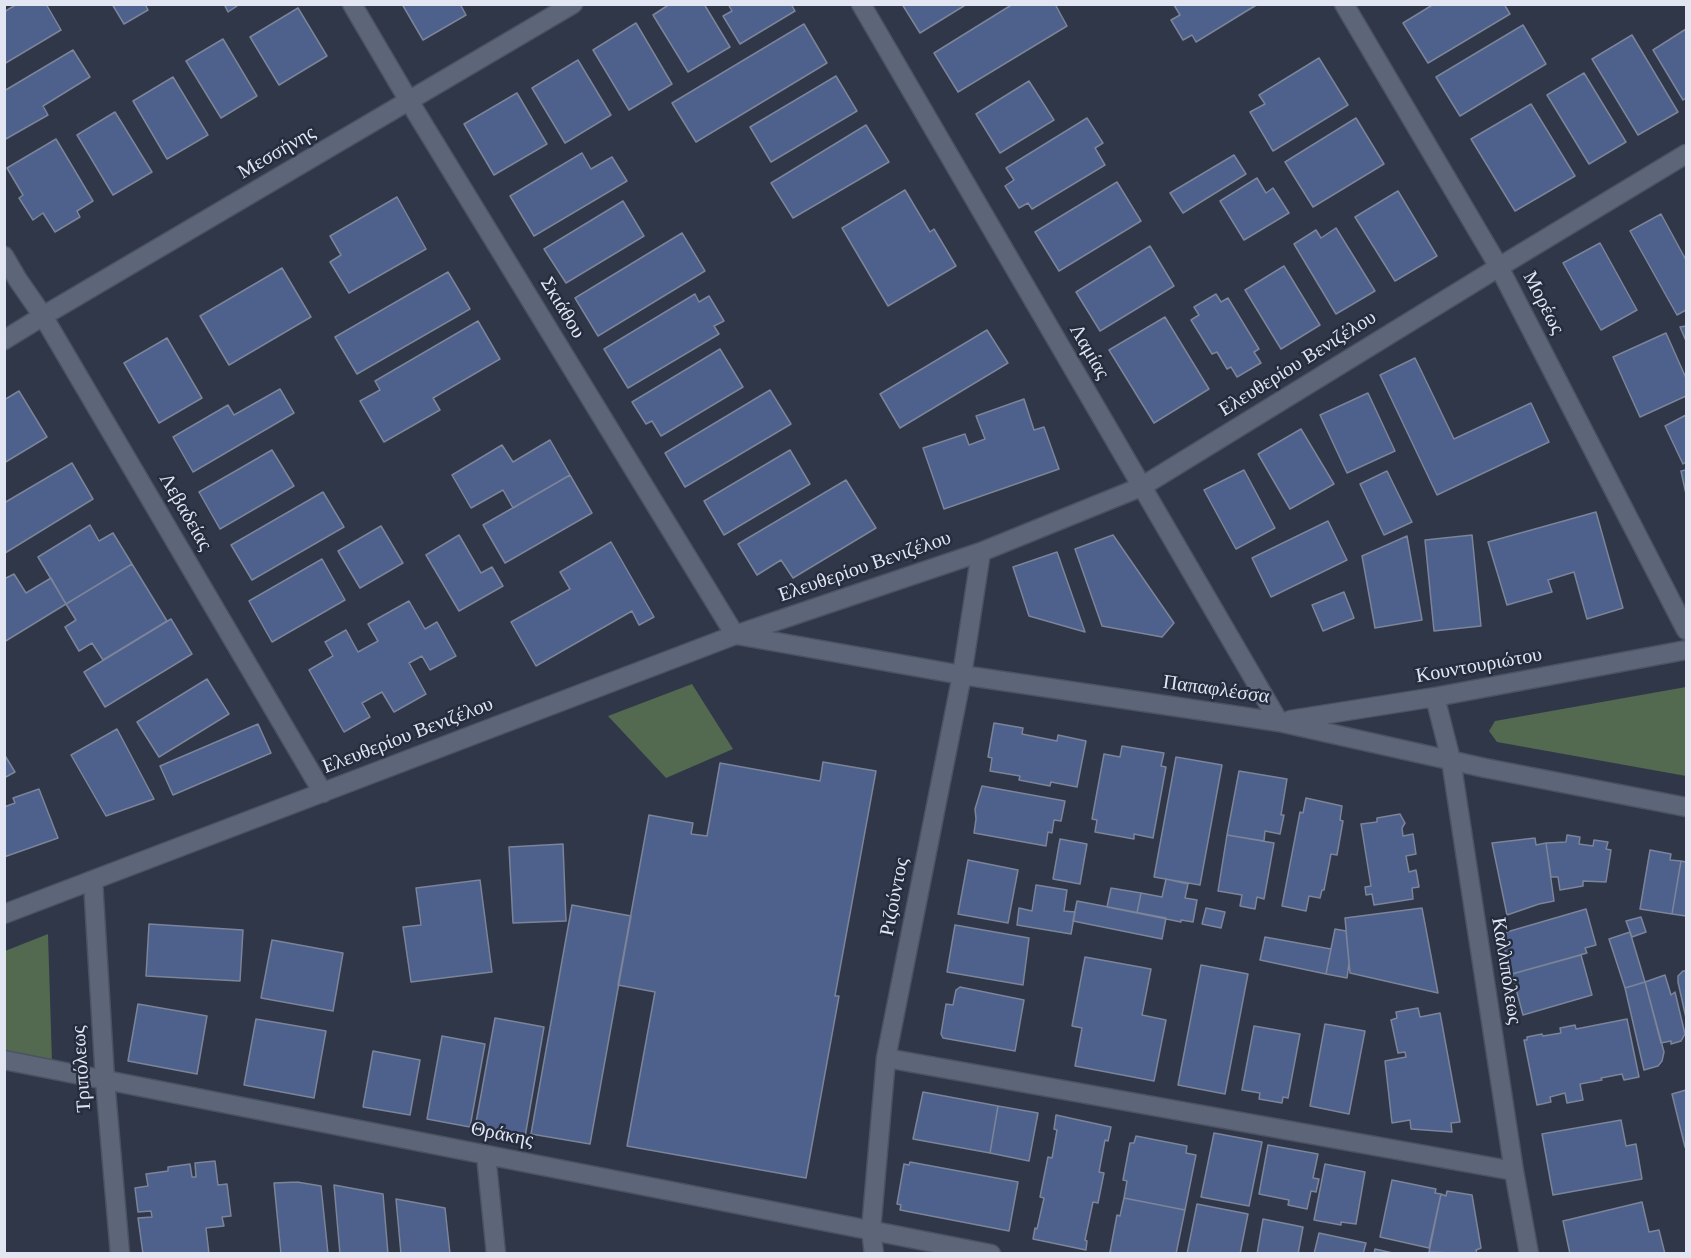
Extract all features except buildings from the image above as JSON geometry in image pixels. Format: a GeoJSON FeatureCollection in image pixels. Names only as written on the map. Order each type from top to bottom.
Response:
{"type":"FeatureCollection","features":[{"type":"Feature","properties":{"kind":"street","name":"Σκιάθου"},"geometry":{"type":"LineString","coordinates":[[352,4],[735,635]]}},
{"type":"Feature","properties":{"kind":"street","name":"Μεσσήνης"},"geometry":{"type":"LineString","coordinates":[[4,340],[573,4]]}},
{"type":"Feature","properties":{"kind":"street","name":"Λαμίας"},"geometry":{"type":"LineString","coordinates":[[861,4],[1279,722]]}},
{"type":"Feature","properties":{"kind":"street","name":"Μορέως"},"geometry":{"type":"LineString","coordinates":[[1344,4],[1499,267],[1686,630]]}},
{"type":"Feature","properties":{"kind":"street","name":"Ελευθερίου Βενιζέλου"},"geometry":{"type":"LineString","coordinates":[[4,914],[735,635],[981,552],[1141,487],[1686,154]]}},
{"type":"Feature","properties":{"kind":"street","name":"Λεβαδείας"},"geometry":{"type":"LineString","coordinates":[[4,256],[43,316],[323,793]]}},
{"type":"Feature","properties":{"kind":"street","name":"Ριζούντος"},"geometry":{"type":"LineString","coordinates":[[874,1254],[871,1230],[886,1058],[962,675],[981,552]]}},
{"type":"Feature","properties":{"kind":"street","name":"Παπαφλέσσα"},"geometry":{"type":"LineString","coordinates":[[735,635],[962,675],[1279,722],[1451,760],[1686,807]]}},
{"type":"Feature","properties":{"kind":"street","name":"Κουντουριώτου"},"geometry":{"type":"LineString","coordinates":[[1279,722],[1435,697],[1686,650]]}},
{"type":"Feature","properties":{"kind":"street","name":"Καλλιπόλεως"},"geometry":{"type":"LineString","coordinates":[[1435,697],[1451,760],[1514,1171],[1529,1254]]}},
{"type":"Feature","properties":{"kind":"street","name":"Τριπόλεως"},"geometry":{"type":"LineString","coordinates":[[93,880],[105,1080],[120,1254]]}},
{"type":"Feature","properties":{"kind":"street"},"geometry":{"type":"LineString","coordinates":[[886,1058],[1514,1171]]}},
{"type":"Feature","properties":{"kind":"street","name":"Θράκης"},"geometry":{"type":"LineString","coordinates":[[4,1060],[991,1254]]}},
{"type":"Feature","properties":{"kind":"street"},"geometry":{"type":"LineString","coordinates":[[486,1155],[496,1254]]}},
{"type":"Feature","properties":{"kind":"green space"},"geometry":{"type":"Polygon","coordinates":[[[692,684],[733,749],[666,778],[608,716],[692,684]]]}},
{"type":"Feature","properties":{"kind":"green space"},"geometry":{"type":"Polygon","coordinates":[[[1686,687],[1686,776],[1497,742],[1489,731],[1495,721],[1686,687]]]}},
{"type":"Feature","properties":{"kind":"green space"},"geometry":{"type":"Polygon","coordinates":[[[48,934],[52,1062],[5,1053],[5,951],[48,934]]]}}]}
